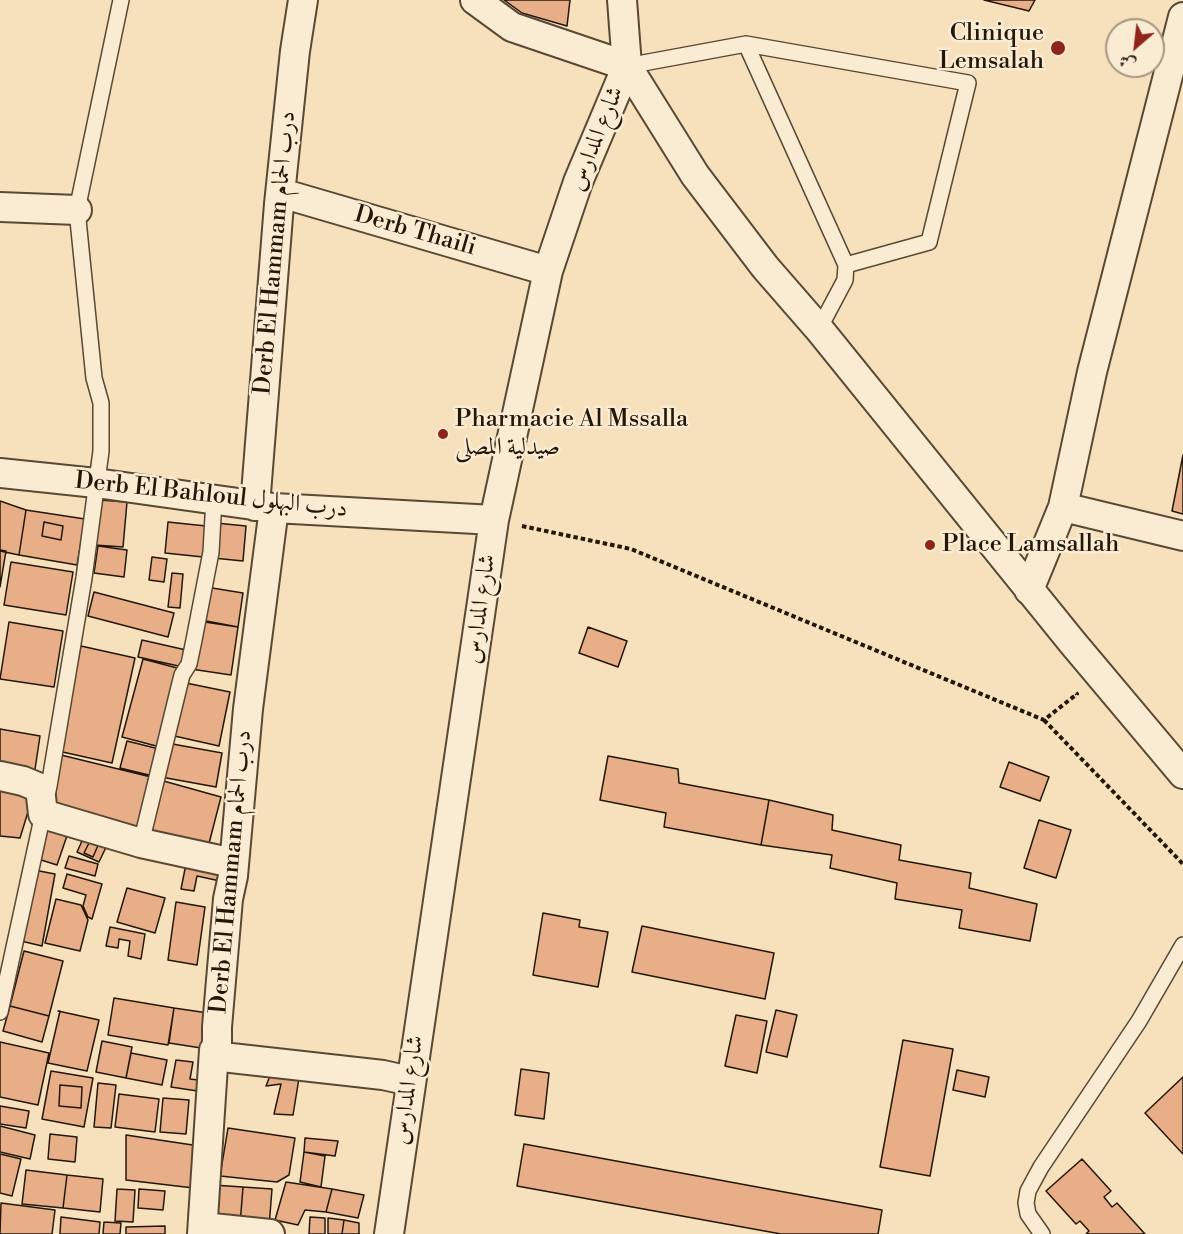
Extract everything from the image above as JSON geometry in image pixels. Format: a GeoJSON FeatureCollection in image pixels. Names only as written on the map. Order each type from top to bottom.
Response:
{"type":"FeatureCollection","features":[{"type":"Feature","properties":{"kind":"street","name":"Derb El Hammam درب الحمام"},"geometry":{"type":"LineString","coordinates":[[202,1231],[214,1050],[218,1049],[228,899],[233,876],[265,507],[269,321],[295,51],[303,0]]}},
{"type":"Feature","properties":{"kind":"street"},"geometry":{"type":"LineString","coordinates":[[475,0],[512,27],[627,66],[695,175],[765,267],[819,329],[1029,590],[1183,774]]}},
{"type":"Feature","properties":{"kind":"street","name":"شارع المدارس"},"geometry":{"type":"LineString","coordinates":[[389,1234],[494,520],[548,271],[578,182],[627,66],[622,0]]}},
{"type":"Feature","properties":{"kind":"street"},"geometry":{"type":"LineString","coordinates":[[1029,590],[1064,507],[1092,372],[1171,119],[1183,17]]}},
{"type":"Feature","properties":{"kind":"street","name":"Derb Thaili"},"geometry":{"type":"LineString","coordinates":[[281,194],[548,271]]}},
{"type":"Feature","properties":{"kind":"street"},"geometry":{"type":"LineString","coordinates":[[0,207],[77,210]]}},
{"type":"Feature","properties":{"kind":"street","name":"Derb El Bahloul درب البهلول"},"geometry":{"type":"LineString","coordinates":[[0,473],[96,483],[265,507],[494,520]]}},
{"type":"Feature","properties":{"kind":"street"},"geometry":{"type":"LineString","coordinates":[[1064,507],[1183,536]]}},
{"type":"Feature","properties":{"kind":"street"},"geometry":{"type":"LineString","coordinates":[[0,776],[23,781],[40,788],[43,814],[141,843],[233,863]]}},
{"type":"Feature","properties":{"kind":"street"},"geometry":{"type":"LineString","coordinates":[[218,1049],[222,1057],[383,1075],[410,1081]]}},
{"type":"Feature","properties":{"kind":"street"},"geometry":{"type":"LineString","coordinates":[[202,1231],[270,1234]]}},
{"type":"Feature","properties":{"kind":"lane"},"geometry":{"type":"LineString","coordinates":[[0,1012],[43,814],[84,578],[101,451],[100,403],[94,378],[77,210],[121,0]]}},
{"type":"Feature","properties":{"kind":"lane"},"geometry":{"type":"LineString","coordinates":[[746,44],[846,264],[845,279],[819,329]]}},
{"type":"Feature","properties":{"kind":"lane"},"geometry":{"type":"LineString","coordinates":[[627,66],[746,44],[968,83],[929,242],[846,264]]}},
{"type":"Feature","properties":{"kind":"lane"},"geometry":{"type":"LineString","coordinates":[[141,843],[182,675],[189,664],[211,552],[214,499]]}},
{"type":"Feature","properties":{"kind":"lane"},"geometry":{"type":"LineString","coordinates":[[1042,1234],[1028,1214],[1026,1203],[1028,1191],[1041,1167],[1138,1021],[1183,945]]}},
{"type":"Feature","properties":{"kind":"path"},"geometry":{"type":"LineString","coordinates":[[494,520],[631,549],[1044,720],[1183,864]]}},
{"type":"Feature","properties":{"kind":"path"},"geometry":{"type":"LineString","coordinates":[[1044,720],[1077,694],[1070,686]]}},
{"type":"Feature","properties":{"kind":"building"},"geometry":{"type":"Polygon","coordinates":[[[504,0],[570,0],[567,26],[522,13],[504,0]]]}},
{"type":"Feature","properties":{"kind":"building"},"geometry":{"type":"Polygon","coordinates":[[[984,0],[1035,0],[1029,11],[984,0]]]}},
{"type":"Feature","properties":{"kind":"building"},"geometry":{"type":"Polygon","coordinates":[[[1183,455],[1183,514],[1172,511],[1183,455]]]}},
{"type":"Feature","properties":{"kind":"building"},"geometry":{"type":"Polygon","coordinates":[[[99,500],[127,502],[123,547],[95,545],[99,500]]]}},
{"type":"Feature","properties":{"kind":"building"},"geometry":{"type":"Polygon","coordinates":[[[0,501],[26,510],[19,555],[0,551],[0,501]]]}},
{"type":"Feature","properties":{"kind":"building"},"geometry":{"type":"Polygon","coordinates":[[[26,510],[85,519],[77,565],[19,555],[26,510]],[[44,522],[42,536],[61,540],[63,526],[44,522]]]}},
{"type":"Feature","properties":{"kind":"building"},"geometry":{"type":"Polygon","coordinates":[[[44,522],[63,526],[61,540],[42,536],[44,522]]]}},
{"type":"Feature","properties":{"kind":"building"},"geometry":{"type":"Polygon","coordinates":[[[168,522],[206,526],[203,557],[165,553],[168,522]]]}},
{"type":"Feature","properties":{"kind":"building"},"geometry":{"type":"Polygon","coordinates":[[[206,522],[246,526],[243,561],[203,557],[206,522]]]}},
{"type":"Feature","properties":{"kind":"building"},"geometry":{"type":"Polygon","coordinates":[[[98,546],[127,550],[124,577],[94,573],[98,546]]]}},
{"type":"Feature","properties":{"kind":"building"},"geometry":{"type":"Polygon","coordinates":[[[0,550],[6,551],[0,587],[0,550]]]}},
{"type":"Feature","properties":{"kind":"building"},"geometry":{"type":"Polygon","coordinates":[[[152,557],[167,559],[164,582],[149,580],[152,557]]]}},
{"type":"Feature","properties":{"kind":"building"},"geometry":{"type":"Polygon","coordinates":[[[11,562],[73,572],[66,615],[4,605],[11,562]]]}},
{"type":"Feature","properties":{"kind":"building"},"geometry":{"type":"Polygon","coordinates":[[[172,573],[183,574],[180,608],[168,607],[172,573]]]}},
{"type":"Feature","properties":{"kind":"building"},"geometry":{"type":"Polygon","coordinates":[[[206,587],[243,593],[238,627],[201,620],[206,587]]]}},
{"type":"Feature","properties":{"kind":"building"},"geometry":{"type":"Polygon","coordinates":[[[94,592],[174,613],[168,637],[88,616],[94,592]]]}},
{"type":"Feature","properties":{"kind":"building"},"geometry":{"type":"Polygon","coordinates":[[[198,621],[238,627],[231,675],[191,669],[198,621]]]}},
{"type":"Feature","properties":{"kind":"building"},"geometry":{"type":"Polygon","coordinates":[[[9,622],[63,631],[54,687],[0,679],[9,622]]]}},
{"type":"Feature","properties":{"kind":"building"},"geometry":{"type":"Polygon","coordinates":[[[588,627],[627,641],[618,667],[579,653],[588,627]]]}},
{"type":"Feature","properties":{"kind":"building"},"geometry":{"type":"Polygon","coordinates":[[[142,640],[186,650],[183,667],[138,657],[142,640]]]}},
{"type":"Feature","properties":{"kind":"building"},"geometry":{"type":"Polygon","coordinates":[[[81,646],[135,658],[112,763],[58,751],[81,646]]]}},
{"type":"Feature","properties":{"kind":"building"},"geometry":{"type":"Polygon","coordinates":[[[143,659],[181,669],[160,747],[122,737],[143,659]]]}},
{"type":"Feature","properties":{"kind":"building"},"geometry":{"type":"Polygon","coordinates":[[[181,682],[230,692],[219,746],[170,735],[181,682]]]}},
{"type":"Feature","properties":{"kind":"building"},"geometry":{"type":"Polygon","coordinates":[[[0,729],[40,736],[34,776],[0,771],[0,729]]]}},
{"type":"Feature","properties":{"kind":"building"},"geometry":{"type":"Polygon","coordinates":[[[127,741],[159,749],[153,776],[120,768],[127,741]]]}},
{"type":"Feature","properties":{"kind":"building"},"geometry":{"type":"Polygon","coordinates":[[[167,743],[222,753],[216,787],[161,777],[167,743]]]}},
{"type":"Feature","properties":{"kind":"building"},"geometry":{"type":"Polygon","coordinates":[[[61,755],[151,777],[137,833],[47,810],[61,755]]]}},
{"type":"Feature","properties":{"kind":"building"},"geometry":{"type":"Polygon","coordinates":[[[608,756],[678,769],[679,783],[769,800],[761,845],[664,827],[666,813],[600,800],[608,756]]]}},
{"type":"Feature","properties":{"kind":"building"},"geometry":{"type":"Polygon","coordinates":[[[1009,762],[1049,777],[1040,801],[1000,787],[1009,762]]]}},
{"type":"Feature","properties":{"kind":"building"},"geometry":{"type":"Polygon","coordinates":[[[160,780],[221,797],[206,855],[144,838],[160,780]]]}},
{"type":"Feature","properties":{"kind":"building"},"geometry":{"type":"Polygon","coordinates":[[[0,785],[35,789],[20,838],[0,836],[0,785]]]}},
{"type":"Feature","properties":{"kind":"building"},"geometry":{"type":"Polygon","coordinates":[[[769,800],[833,815],[832,830],[901,845],[899,860],[971,873],[969,888],[1037,904],[1030,941],[959,928],[962,910],[895,899],[897,883],[830,868],[832,855],[761,845],[769,800]]]}},
{"type":"Feature","properties":{"kind":"building"},"geometry":{"type":"Polygon","coordinates":[[[51,818],[71,824],[57,865],[38,859],[51,818]]]}},
{"type":"Feature","properties":{"kind":"building"},"geometry":{"type":"Polygon","coordinates":[[[1039,820],[1071,830],[1056,878],[1024,868],[1039,820]]]}},
{"type":"Feature","properties":{"kind":"building"},"geometry":{"type":"Polygon","coordinates":[[[87,830],[109,841],[99,862],[77,852],[87,830]],[[91,839],[84,853],[93,857],[99,843],[91,839]]]}},
{"type":"Feature","properties":{"kind":"building"},"geometry":{"type":"Polygon","coordinates":[[[91,839],[99,843],[93,857],[84,853],[91,839]]]}},
{"type":"Feature","properties":{"kind":"building"},"geometry":{"type":"Polygon","coordinates":[[[69,856],[98,864],[95,876],[65,868],[69,856]]]}},
{"type":"Feature","properties":{"kind":"building"},"geometry":{"type":"Polygon","coordinates":[[[186,864],[233,876],[220,881],[197,876],[194,891],[181,889],[186,864]]]}},
{"type":"Feature","properties":{"kind":"building"},"geometry":{"type":"Polygon","coordinates":[[[34,870],[55,874],[42,946],[21,941],[34,870]]]}},
{"type":"Feature","properties":{"kind":"building"},"geometry":{"type":"Polygon","coordinates":[[[67,874],[102,884],[92,919],[88,917],[83,906],[86,895],[63,888],[67,874]]]}},
{"type":"Feature","properties":{"kind":"building"},"geometry":{"type":"Polygon","coordinates":[[[127,888],[165,898],[155,933],[117,922],[127,888]]]}},
{"type":"Feature","properties":{"kind":"building"},"geometry":{"type":"Polygon","coordinates":[[[56,899],[81,905],[88,920],[80,951],[45,943],[56,899]]]}},
{"type":"Feature","properties":{"kind":"building"},"geometry":{"type":"Polygon","coordinates":[[[176,902],[205,907],[197,965],[168,960],[176,902]]]}},
{"type":"Feature","properties":{"kind":"building"},"geometry":{"type":"Polygon","coordinates":[[[543,913],[580,920],[579,927],[608,932],[598,987],[533,975],[543,913]]]}},
{"type":"Feature","properties":{"kind":"building"},"geometry":{"type":"Polygon","coordinates":[[[642,926],[774,953],[765,999],[632,972],[642,926]]]}},
{"type":"Feature","properties":{"kind":"building"},"geometry":{"type":"Polygon","coordinates":[[[110,927],[145,934],[141,959],[128,956],[130,941],[119,939],[118,948],[106,946],[110,927]]]}},
{"type":"Feature","properties":{"kind":"building"},"geometry":{"type":"Polygon","coordinates":[[[24,951],[63,961],[49,1016],[10,1006],[24,951]]]}},
{"type":"Feature","properties":{"kind":"building"},"geometry":{"type":"Polygon","coordinates":[[[114,998],[174,1008],[168,1045],[108,1035],[114,998]]]}},
{"type":"Feature","properties":{"kind":"building"},"geometry":{"type":"Polygon","coordinates":[[[10,1006],[49,1016],[42,1042],[3,1031],[10,1006]]]}},
{"type":"Feature","properties":{"kind":"building"},"geometry":{"type":"Polygon","coordinates":[[[174,1008],[208,1013],[214,1050],[169,1043],[174,1008]]]}},
{"type":"Feature","properties":{"kind":"building"},"geometry":{"type":"Polygon","coordinates":[[[776,1010],[797,1015],[787,1057],[766,1052],[776,1010]]]}},
{"type":"Feature","properties":{"kind":"building"},"geometry":{"type":"Polygon","coordinates":[[[60,1011],[99,1020],[87,1071],[48,1063],[60,1011]]]}},
{"type":"Feature","properties":{"kind":"building"},"geometry":{"type":"Polygon","coordinates":[[[736,1015],[767,1021],[757,1073],[725,1066],[736,1015]]]}},
{"type":"Feature","properties":{"kind":"building"},"geometry":{"type":"Polygon","coordinates":[[[903,1040],[953,1049],[930,1176],[880,1167],[903,1040]]]}},
{"type":"Feature","properties":{"kind":"building"},"geometry":{"type":"Polygon","coordinates":[[[102,1041],[132,1047],[126,1078],[96,1072],[102,1041]]]}},
{"type":"Feature","properties":{"kind":"building"},"geometry":{"type":"Polygon","coordinates":[[[0,1042],[49,1053],[38,1105],[0,1097],[0,1042]]]}},
{"type":"Feature","properties":{"kind":"building"},"geometry":{"type":"Polygon","coordinates":[[[131,1053],[167,1060],[162,1085],[126,1078],[131,1053]]]}},
{"type":"Feature","properties":{"kind":"building"},"geometry":{"type":"Polygon","coordinates":[[[176,1060],[193,1062],[190,1079],[206,1081],[204,1092],[171,1087],[176,1060]]]}},
{"type":"Feature","properties":{"kind":"building"},"geometry":{"type":"Polygon","coordinates":[[[521,1069],[549,1073],[544,1119],[515,1115],[521,1069]]]}},
{"type":"Feature","properties":{"kind":"building"},"geometry":{"type":"Polygon","coordinates":[[[957,1070],[989,1077],[985,1097],[953,1090],[957,1070]]]}},
{"type":"Feature","properties":{"kind":"building"},"geometry":{"type":"Polygon","coordinates":[[[51,1071],[93,1078],[84,1127],[42,1119],[51,1071]],[[60,1085],[59,1106],[81,1108],[82,1087],[60,1085]]]}},
{"type":"Feature","properties":{"kind":"building"},"geometry":{"type":"Polygon","coordinates":[[[270,1076],[299,1078],[293,1115],[274,1114],[281,1084],[266,1086],[270,1076]]]}},
{"type":"Feature","properties":{"kind":"building"},"geometry":{"type":"Polygon","coordinates":[[[1183,1077],[1183,1154],[1145,1113],[1183,1077]]]}},
{"type":"Feature","properties":{"kind":"building"},"geometry":{"type":"Polygon","coordinates":[[[98,1083],[116,1085],[111,1128],[94,1127],[98,1083]]]}},
{"type":"Feature","properties":{"kind":"building"},"geometry":{"type":"Polygon","coordinates":[[[60,1085],[82,1087],[81,1108],[59,1106],[60,1085]]]}},
{"type":"Feature","properties":{"kind":"building"},"geometry":{"type":"Polygon","coordinates":[[[119,1094],[159,1099],[155,1132],[115,1127],[119,1094]]]}},
{"type":"Feature","properties":{"kind":"building"},"geometry":{"type":"Polygon","coordinates":[[[163,1098],[189,1100],[186,1134],[160,1132],[163,1098]]]}},
{"type":"Feature","properties":{"kind":"building"},"geometry":{"type":"Polygon","coordinates":[[[0,1106],[29,1111],[26,1128],[0,1124],[0,1106]]]}},
{"type":"Feature","properties":{"kind":"building"},"geometry":{"type":"Polygon","coordinates":[[[0,1126],[35,1135],[30,1159],[0,1152],[0,1126]]]}},
{"type":"Feature","properties":{"kind":"building"},"geometry":{"type":"Polygon","coordinates":[[[228,1128],[295,1138],[289,1175],[277,1182],[220,1176],[228,1128]]]}},
{"type":"Feature","properties":{"kind":"building"},"geometry":{"type":"Polygon","coordinates":[[[50,1134],[77,1137],[75,1162],[48,1159],[50,1134]]]}},
{"type":"Feature","properties":{"kind":"building"},"geometry":{"type":"Polygon","coordinates":[[[126,1135],[206,1147],[202,1189],[126,1180],[126,1135]]]}},
{"type":"Feature","properties":{"kind":"building"},"geometry":{"type":"Polygon","coordinates":[[[305,1138],[338,1141],[335,1156],[304,1152],[305,1138]]]}},
{"type":"Feature","properties":{"kind":"building"},"geometry":{"type":"Polygon","coordinates":[[[524,1144],[882,1210],[878,1234],[781,1234],[517,1186],[524,1144]]]}},
{"type":"Feature","properties":{"kind":"building"},"geometry":{"type":"Polygon","coordinates":[[[304,1152],[325,1156],[321,1187],[300,1182],[304,1152]]]}},
{"type":"Feature","properties":{"kind":"building"},"geometry":{"type":"Polygon","coordinates":[[[0,1154],[21,1159],[12,1196],[0,1193],[0,1154]]]}},
{"type":"Feature","properties":{"kind":"building"},"geometry":{"type":"Polygon","coordinates":[[[1082,1159],[1111,1191],[1104,1197],[1112,1207],[1117,1203],[1145,1234],[1086,1234],[1089,1231],[1080,1221],[1076,1224],[1046,1191],[1082,1159]]]}},
{"type":"Feature","properties":{"kind":"building"},"geometry":{"type":"Polygon","coordinates":[[[26,1170],[67,1175],[63,1208],[22,1204],[26,1170]]]}},
{"type":"Feature","properties":{"kind":"building"},"geometry":{"type":"Polygon","coordinates":[[[67,1175],[103,1179],[100,1212],[63,1208],[67,1175]]]}},
{"type":"Feature","properties":{"kind":"building"},"geometry":{"type":"Polygon","coordinates":[[[286,1182],[332,1189],[326,1212],[305,1210],[298,1225],[275,1220],[286,1182]]]}},
{"type":"Feature","properties":{"kind":"building"},"geometry":{"type":"Polygon","coordinates":[[[213,1185],[243,1187],[240,1225],[210,1223],[213,1185]]]}},
{"type":"Feature","properties":{"kind":"building"},"geometry":{"type":"Polygon","coordinates":[[[243,1187],[272,1189],[269,1227],[240,1225],[243,1187]]]}},
{"type":"Feature","properties":{"kind":"building"},"geometry":{"type":"Polygon","coordinates":[[[117,1189],[135,1190],[133,1222],[115,1221],[117,1189]]]}},
{"type":"Feature","properties":{"kind":"building"},"geometry":{"type":"Polygon","coordinates":[[[139,1189],[165,1191],[163,1210],[138,1208],[139,1189]]]}},
{"type":"Feature","properties":{"kind":"building"},"geometry":{"type":"Polygon","coordinates":[[[332,1189],[364,1195],[358,1218],[326,1212],[332,1189]]]}},
{"type":"Feature","properties":{"kind":"building"},"geometry":{"type":"Polygon","coordinates":[[[1,1203],[55,1210],[52,1234],[0,1234],[1,1203]]]}},
{"type":"Feature","properties":{"kind":"building"},"geometry":{"type":"Polygon","coordinates":[[[61,1217],[100,1222],[99,1234],[60,1234],[61,1217]]]}},
{"type":"Feature","properties":{"kind":"building"},"geometry":{"type":"Polygon","coordinates":[[[310,1217],[325,1218],[325,1234],[309,1234],[310,1217]]]}},
{"type":"Feature","properties":{"kind":"building"},"geometry":{"type":"Polygon","coordinates":[[[328,1218],[344,1220],[342,1234],[328,1234],[328,1218]]]}},
{"type":"Feature","properties":{"kind":"building"},"geometry":{"type":"Polygon","coordinates":[[[344,1220],[359,1223],[359,1234],[342,1234],[344,1220]]]}},
{"type":"Feature","properties":{"kind":"building"},"geometry":{"type":"Polygon","coordinates":[[[104,1222],[121,1223],[120,1234],[103,1234],[104,1222]]]}},
{"type":"Feature","properties":{"kind":"building"},"geometry":{"type":"Polygon","coordinates":[[[165,1226],[165,1234],[126,1234],[126,1227],[165,1226]]]}},
{"type":"Feature","properties":{"kind":"place","name":"Clinique Lemsalah"},"geometry":{"type":"Point","coordinates":[1058,48]}},
{"type":"Feature","properties":{"kind":"place","name":"Pharmacie Al Mssalla صيدلية المصلى"},"geometry":{"type":"Point","coordinates":[443,434]}},
{"type":"Feature","properties":{"kind":"place","name":"Place Lamsallah"},"geometry":{"type":"Point","coordinates":[930,545]}}]}
